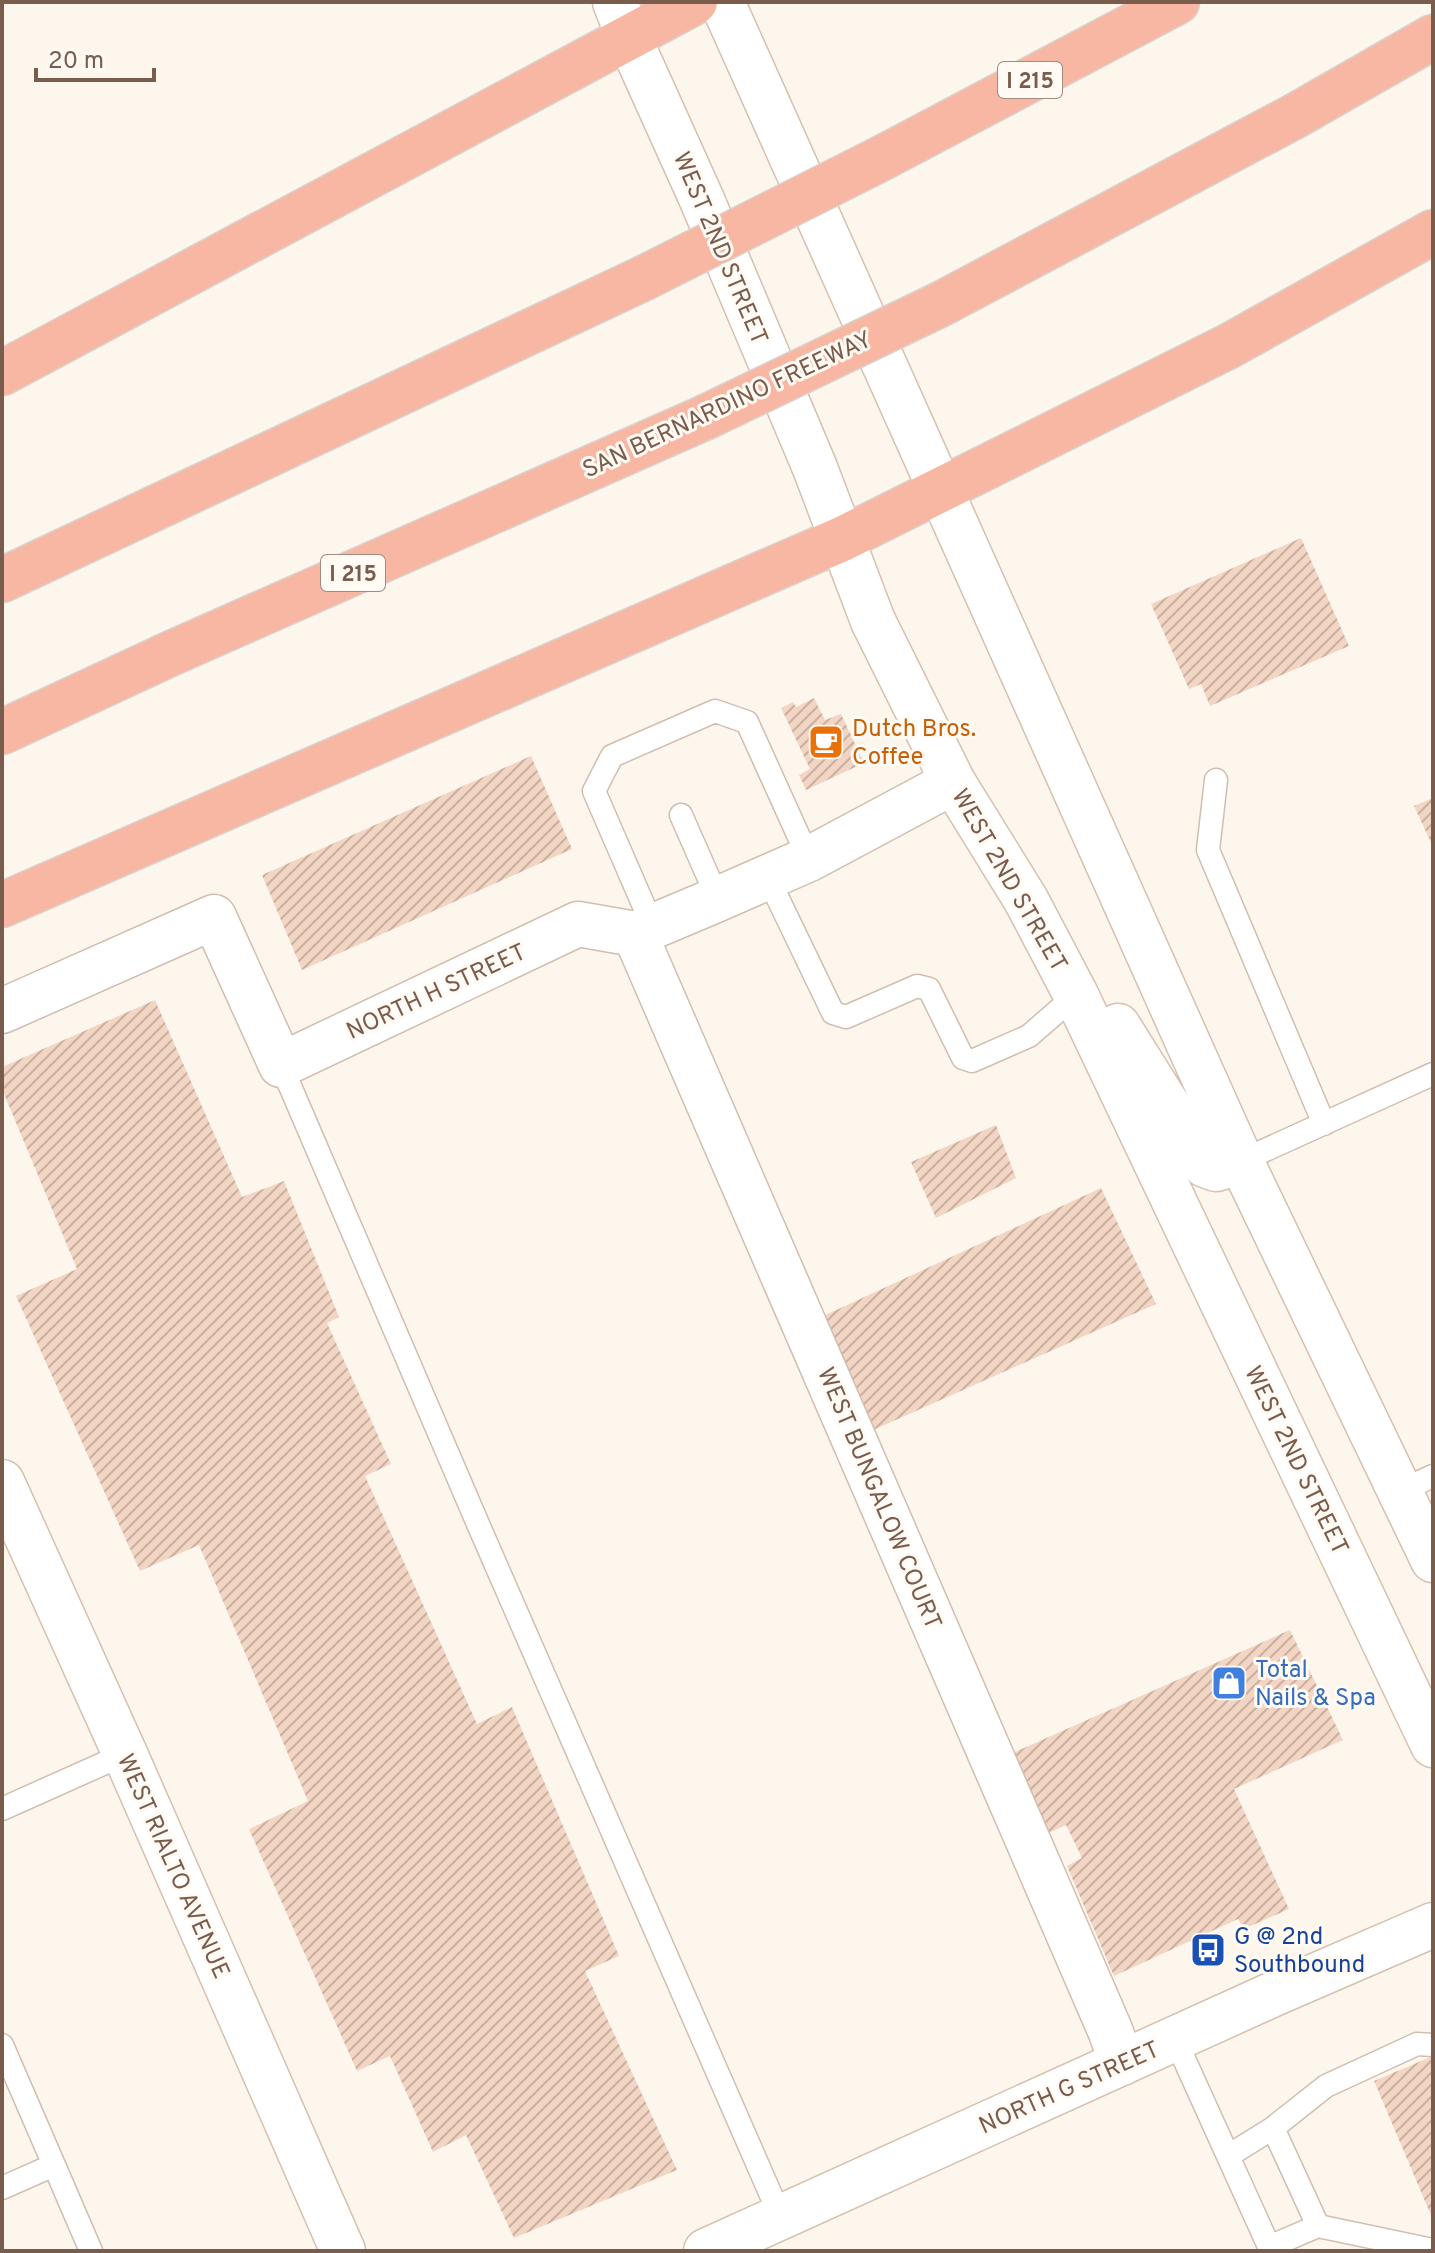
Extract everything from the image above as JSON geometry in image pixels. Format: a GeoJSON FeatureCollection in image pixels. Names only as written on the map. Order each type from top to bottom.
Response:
{"type":"FeatureCollection","features":[{"type":"Feature","properties":{"kind":"highway"},"geometry":{"type":"LineString","coordinates":[[2,373],[622,20],[695,2]]}},
{"type":"Feature","properties":{"kind":"highway","name":"I 215"},"geometry":{"type":"LineString","coordinates":[[2,580],[644,278],[882,158],[1177,2]]}},
{"type":"Feature","properties":{"kind":"highway","name":"SAN BERNARDINO FREEWAY"},"geometry":{"type":"LineString","coordinates":[[2,732],[174,652],[706,417],[941,304],[1295,116],[1433,37]]}},
{"type":"Feature","properties":{"kind":"highway"},"geometry":{"type":"LineString","coordinates":[[2,905],[842,539],[1229,346],[1433,232]]}},
{"type":"Feature","properties":{"kind":"main road"},"geometry":{"type":"LineString","coordinates":[[722,2],[1241,1161],[1416,1483],[1433,1560]]}},
{"type":"Feature","properties":{"kind":"main road","name":"WEST 2ND STREET"},"geometry":{"type":"LineString","coordinates":[[622,20],[815,468],[873,621],[953,782],[1026,900],[1076,995],[1433,1745]]}},
{"type":"Feature","properties":{"kind":"main road"},"geometry":{"type":"LineString","coordinates":[[644,930],[809,859],[953,782]]}},
{"type":"Feature","properties":{"kind":"main road"},"geometry":{"type":"LineString","coordinates":[[2,1011],[214,917],[281,1065]]}},
{"type":"Feature","properties":{"kind":"main road","name":"NORTH H STREET"},"geometry":{"type":"LineString","coordinates":[[281,1065],[578,924],[644,930]]}},
{"type":"Feature","properties":{"kind":"main road","name":"WEST BUNGALOW COURT"},"geometry":{"type":"LineString","coordinates":[[644,930],[1122,2063]]}},
{"type":"Feature","properties":{"kind":"main road"},"geometry":{"type":"LineString","coordinates":[[1076,995],[1110,1012],[1205,1165],[1216,1169],[1241,1161]]}},
{"type":"Feature","properties":{"kind":"main road","name":"WEST RIALTO AVENUE"},"geometry":{"type":"LineString","coordinates":[[2,1482],[343,2251]]}},
{"type":"Feature","properties":{"kind":"main road","name":"NORTH G STREET"},"geometry":{"type":"LineString","coordinates":[[745,2238],[1122,2063],[1433,1925]]}},
{"type":"Feature","properties":{"kind":"lane"},"geometry":{"type":"LineString","coordinates":[[644,930],[594,791],[612,756],[715,711],[747,722],[809,859]]}},
{"type":"Feature","properties":{"kind":"lane"},"geometry":{"type":"LineString","coordinates":[[1216,780],[1208,850],[1324,1124]]}},
{"type":"Feature","properties":{"kind":"lane"},"geometry":{"type":"LineString","coordinates":[[681,815],[718,899]]}},
{"type":"Feature","properties":{"kind":"lane"},"geometry":{"type":"LineString","coordinates":[[768,878],[833,1013],[846,1017],[917,986],[929,989],[963,1058],[972,1061],[1029,1036],[1076,995]]}},
{"type":"Feature","properties":{"kind":"lane"},"geometry":{"type":"LineString","coordinates":[[281,1065],[473,1511],[745,2238]]}},
{"type":"Feature","properties":{"kind":"lane"},"geometry":{"type":"LineString","coordinates":[[1241,1161],[1433,1074]]}},
{"type":"Feature","properties":{"kind":"lane"},"geometry":{"type":"LineString","coordinates":[[2,1809],[125,1754]]}},
{"type":"Feature","properties":{"kind":"lane"},"geometry":{"type":"LineString","coordinates":[[1175,2039],[1270,2249],[1318,2226],[1433,2250]]}},
{"type":"Feature","properties":{"kind":"lane"},"geometry":{"type":"LineString","coordinates":[[1228,2156],[1273,2128],[1326,2086],[1417,2044],[1433,2045]]}},
{"type":"Feature","properties":{"kind":"lane"},"geometry":{"type":"LineString","coordinates":[[2,2045],[91,2251]]}},
{"type":"Feature","properties":{"kind":"lane"},"geometry":{"type":"LineString","coordinates":[[1273,2128],[1318,2226]]}},
{"type":"Feature","properties":{"kind":"lane"},"geometry":{"type":"LineString","coordinates":[[2,2188],[54,2165]]}},
{"type":"Feature","properties":{"kind":"building"},"geometry":{"type":"Polygon","coordinates":[[[1301,538],[1349,646],[1210,706],[1201,684],[1189,689],[1151,604],[1301,538]]]}},
{"type":"Feature","properties":{"kind":"building","name":"Dutch Bros. Coffee"},"geometry":{"type":"Polygon","coordinates":[[[814,698],[825,720],[841,714],[864,763],[806,790],[799,775],[810,769],[781,708],[793,702],[796,707],[814,698]]]}},
{"type":"Feature","properties":{"kind":"building"},"geometry":{"type":"Polygon","coordinates":[[[531,756],[572,849],[302,970],[262,875],[531,756]]]}},
{"type":"Feature","properties":{"kind":"building"},"geometry":{"type":"Polygon","coordinates":[[[1433,798],[1433,847],[1414,806],[1433,798]]]}},
{"type":"Feature","properties":{"kind":"building"},"geometry":{"type":"Polygon","coordinates":[[[155,1000],[242,1197],[284,1181],[339,1317],[327,1323],[391,1464],[365,1476],[477,1724],[512,1707],[619,1956],[585,1971],[677,2170],[514,2238],[466,2135],[433,2152],[390,2056],[357,2071],[249,1829],[308,1801],[199,1545],[140,1571],[16,1296],[77,1269],[2,1089],[2,1067],[155,1000]]]}},
{"type":"Feature","properties":{"kind":"building"},"geometry":{"type":"Polygon","coordinates":[[[996,1125],[1016,1178],[936,1218],[911,1162],[996,1125]]]}},
{"type":"Feature","properties":{"kind":"building"},"geometry":{"type":"Polygon","coordinates":[[[1101,1188],[1156,1304],[871,1431],[821,1317],[1101,1188]]]}},
{"type":"Feature","properties":{"kind":"building"},"geometry":{"type":"Polygon","coordinates":[[[1290,1630],[1343,1740],[1234,1789],[1289,1909],[1244,1929],[1238,1919],[1114,1976],[1067,1866],[1082,1858],[1066,1825],[1042,1836],[1008,1755],[1290,1630]]]}},
{"type":"Feature","properties":{"kind":"building"},"geometry":{"type":"Polygon","coordinates":[[[1433,2056],[1433,2220],[1374,2081],[1433,2056]]]}},
{"type":"Feature","properties":{"kind":"place","name":"Dutch Bros. Coffee"},"geometry":{"type":"Point","coordinates":[826,742]}},
{"type":"Feature","properties":{"kind":"place","name":"Total Nails & Spa"},"geometry":{"type":"Point","coordinates":[1229,1683]}},
{"type":"Feature","properties":{"kind":"place","name":"G @ 2nd Southbound"},"geometry":{"type":"Point","coordinates":[1208,1950]}}]}
